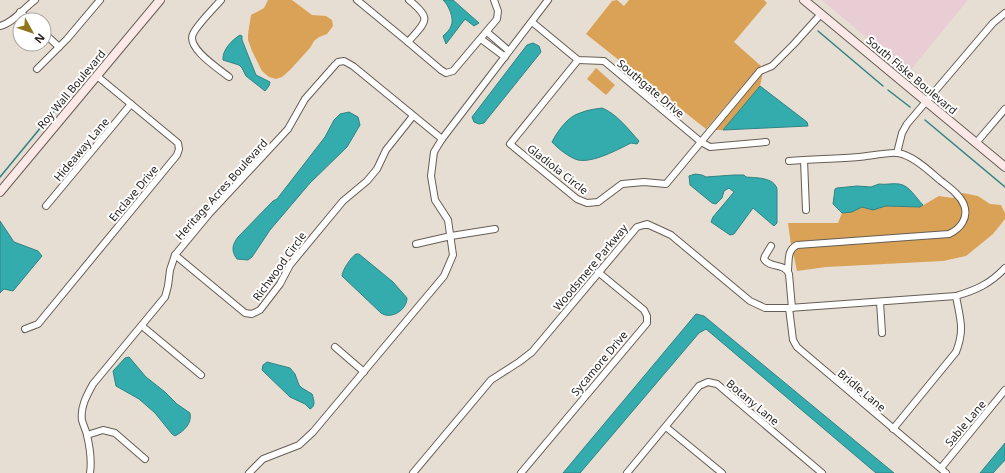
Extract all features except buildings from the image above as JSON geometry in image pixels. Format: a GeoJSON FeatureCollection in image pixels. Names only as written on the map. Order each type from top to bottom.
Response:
{"type":"FeatureCollection","features":[{"type":"Feature","properties":{"kind":"main road","name":"Roy Wall Boulevard"},"geometry":{"type":"LineString","coordinates":[[0,192],[160,0]]}},
{"type":"Feature","properties":{"kind":"main road","name":"South Fiske Boulevard"},"geometry":{"type":"LineString","coordinates":[[804,0],[926,103],[1005,167]]}},
{"type":"Feature","properties":{"kind":"street"},"geometry":{"type":"LineString","coordinates":[[20,12],[35,0]]}},
{"type":"Feature","properties":{"kind":"street"},"geometry":{"type":"LineString","coordinates":[[37,69],[59,47],[100,0]]}},
{"type":"Feature","properties":{"kind":"street"},"geometry":{"type":"LineString","coordinates":[[221,0],[193,34],[191,41],[195,49],[229,77]]}},
{"type":"Feature","properties":{"kind":"street"},"geometry":{"type":"LineString","coordinates":[[357,0],[441,70],[449,73],[457,68],[487,32],[498,16],[498,11],[494,0]]}},
{"type":"Feature","properties":{"kind":"street"},"geometry":{"type":"LineString","coordinates":[[408,42],[423,24],[425,18],[423,12],[409,0]]}},
{"type":"Feature","properties":{"kind":"street"},"geometry":{"type":"LineString","coordinates":[[251,472],[263,459],[299,445],[313,432],[444,276],[453,255],[448,220],[435,200],[431,176],[434,152],[442,139],[548,0]]}},
{"type":"Feature","properties":{"kind":"street"},"geometry":{"type":"LineString","coordinates":[[789,161],[897,153],[902,133],[907,124],[993,23],[1005,13]]}},
{"type":"Feature","properties":{"kind":"street"},"geometry":{"type":"LineString","coordinates":[[701,142],[760,71],[772,66],[821,14]]}},
{"type":"Feature","properties":{"kind":"street"},"geometry":{"type":"LineString","coordinates":[[0,26],[6,25],[12,19]]}},
{"type":"Feature","properties":{"kind":"street"},"geometry":{"type":"LineString","coordinates":[[532,22],[578,60]]}},
{"type":"Feature","properties":{"kind":"street"},"geometry":{"type":"LineString","coordinates":[[487,32],[509,51]]}},
{"type":"Feature","properties":{"kind":"street"},"geometry":{"type":"LineString","coordinates":[[481,38],[505,57]]}},
{"type":"Feature","properties":{"kind":"street"},"geometry":{"type":"LineString","coordinates":[[52,40],[59,47]]}},
{"type":"Feature","properties":{"kind":"street","name":"Gladiola Circle"},"geometry":{"type":"LineString","coordinates":[[578,60],[510,144],[576,198],[587,203],[598,202],[622,184],[644,182],[666,184],[701,142]]}},
{"type":"Feature","properties":{"kind":"street","name":"Southgate Drive"},"geometry":{"type":"LineString","coordinates":[[578,60],[604,61],[701,142],[710,147],[766,142]]}},
{"type":"Feature","properties":{"kind":"street","name":"Heritage Acres Boulevard"},"geometry":{"type":"LineString","coordinates":[[90,473],[92,461],[82,420],[83,407],[87,395],[94,384],[165,298],[170,270],[175,256],[209,214],[288,129],[305,99],[338,62],[344,61],[353,66],[442,139]]}},
{"type":"Feature","properties":{"kind":"street","name":"Enclave Drive"},"geometry":{"type":"LineString","coordinates":[[25,328],[38,324],[177,155],[179,150],[178,143],[97,76]]}},
{"type":"Feature","properties":{"kind":"street","name":"Hideaway Lane"},"geometry":{"type":"LineString","coordinates":[[46,206],[131,104]]}},
{"type":"Feature","properties":{"kind":"street"},"geometry":{"type":"LineString","coordinates":[[976,143],[1005,109]]}},
{"type":"Feature","properties":{"kind":"street","name":"Richwood Circle"},"geometry":{"type":"LineString","coordinates":[[175,256],[245,313],[252,314],[260,310],[280,284],[290,265],[343,201],[367,181],[377,169],[386,150],[413,116]]}},
{"type":"Feature","properties":{"kind":"street","name":"Bridle Lane"},"geometry":{"type":"LineString","coordinates":[[897,153],[910,157],[960,198],[965,210],[963,222],[959,228],[949,234],[797,245],[789,253],[788,270],[793,340],[797,347],[943,471]]}},
{"type":"Feature","properties":{"kind":"street"},"geometry":{"type":"LineString","coordinates":[[804,160],[806,210]]}},
{"type":"Feature","properties":{"kind":"street","name":"Woodsmere Parkway"},"geometry":{"type":"LineString","coordinates":[[413,473],[491,380],[532,352],[637,227],[647,224],[671,235],[750,301],[765,308],[790,308],[956,296],[976,290],[996,278],[1005,268]]}},
{"type":"Feature","properties":{"kind":"street"},"geometry":{"type":"LineString","coordinates":[[416,244],[451,236],[495,230]]}},
{"type":"Feature","properties":{"kind":"street"},"geometry":{"type":"LineString","coordinates":[[771,246],[765,256],[766,262],[788,270]]}},
{"type":"Feature","properties":{"kind":"street","name":"Sycamore Drive"},"geometry":{"type":"LineString","coordinates":[[521,473],[647,323],[647,316],[644,310],[598,272]]}},
{"type":"Feature","properties":{"kind":"street"},"geometry":{"type":"LineString","coordinates":[[893,429],[956,352],[961,340],[962,330],[956,296]]}},
{"type":"Feature","properties":{"kind":"street"},"geometry":{"type":"LineString","coordinates":[[880,302],[882,333]]}},
{"type":"Feature","properties":{"kind":"street"},"geometry":{"type":"LineString","coordinates":[[142,326],[201,375]]}},
{"type":"Feature","properties":{"kind":"street"},"geometry":{"type":"LineString","coordinates":[[335,347],[364,372]]}},
{"type":"Feature","properties":{"kind":"street","name":"Botany Lane"},"geometry":{"type":"LineString","coordinates":[[627,473],[698,386],[708,382],[717,384],[822,473]]}},
{"type":"Feature","properties":{"kind":"street","name":"Sable Lane"},"geometry":{"type":"LineString","coordinates":[[943,471],[1005,390]]}},
{"type":"Feature","properties":{"kind":"street"},"geometry":{"type":"LineString","coordinates":[[666,427],[722,473]]}},
{"type":"Feature","properties":{"kind":"street"},"geometry":{"type":"LineString","coordinates":[[87,436],[102,430],[115,433],[145,459]]}},
{"type":"Feature","properties":{"kind":"shaded area"},"geometry":{"type":"Polygon","coordinates":[[[268,0],[292,0],[312,15],[326,16],[332,20],[333,26],[327,34],[314,41],[310,48],[290,70],[282,77],[276,79],[269,77],[262,71],[248,40],[251,15],[264,8],[268,0]]]}},
{"type":"Feature","properties":{"kind":"shaded area"},"geometry":{"type":"Polygon","coordinates":[[[617,0],[624,6],[629,0],[764,0],[767,3],[734,42],[761,66],[706,129],[586,34],[612,1],[617,0]]]}},
{"type":"Feature","properties":{"kind":"shaded area"},"geometry":{"type":"Polygon","coordinates":[[[822,0],[968,0],[908,73],[822,0]]]}},
{"type":"Feature","properties":{"kind":"shaded area"},"geometry":{"type":"Polygon","coordinates":[[[596,68],[615,85],[606,95],[587,79],[596,68]]]}},
{"type":"Feature","properties":{"kind":"shaded area"},"geometry":{"type":"Polygon","coordinates":[[[763,72],[760,86],[723,130],[714,130],[763,72]]]}},
{"type":"Feature","properties":{"kind":"shaded area"},"geometry":{"type":"Polygon","coordinates":[[[963,193],[978,196],[990,204],[1001,205],[1005,213],[1005,219],[993,234],[966,256],[943,261],[826,267],[797,271],[793,252],[798,248],[950,237],[962,229],[968,218],[960,194],[963,193]]]}},
{"type":"Feature","properties":{"kind":"shaded area"},"geometry":{"type":"Polygon","coordinates":[[[939,196],[953,198],[955,196],[961,206],[962,216],[958,225],[948,232],[797,242],[791,245],[788,223],[838,223],[842,213],[852,212],[862,207],[878,209],[886,206],[920,207],[939,196]]]}},
{"type":"Feature","properties":{"kind":"water"},"geometry":{"type":"Polygon","coordinates":[[[443,0],[453,0],[479,23],[474,26],[465,19],[446,44],[443,36],[450,29],[452,16],[449,8],[443,0]]]}},
{"type":"Feature","properties":{"kind":"water"},"geometry":{"type":"Polygon","coordinates":[[[240,35],[242,36],[242,40],[256,75],[270,82],[265,91],[246,76],[239,65],[223,60],[224,53],[228,46],[240,35]]]}},
{"type":"Feature","properties":{"kind":"water"},"geometry":{"type":"Polygon","coordinates":[[[533,43],[539,46],[541,52],[484,123],[479,124],[474,122],[472,117],[527,45],[533,43]]]}},
{"type":"Feature","properties":{"kind":"water"},"geometry":{"type":"Polygon","coordinates":[[[760,86],[807,122],[808,126],[723,130],[760,86]]]}},
{"type":"Feature","properties":{"kind":"water"},"geometry":{"type":"Polygon","coordinates":[[[602,108],[607,110],[622,122],[639,141],[637,144],[631,143],[591,160],[578,160],[560,150],[552,142],[560,129],[571,117],[585,111],[602,108]]]}},
{"type":"Feature","properties":{"kind":"water"},"geometry":{"type":"Polygon","coordinates":[[[349,112],[358,117],[360,125],[347,147],[310,183],[270,230],[252,257],[248,260],[237,259],[233,248],[238,237],[273,201],[277,199],[325,137],[334,120],[340,114],[349,112]]]}},
{"type":"Feature","properties":{"kind":"water"},"geometry":{"type":"Polygon","coordinates":[[[695,174],[706,177],[744,175],[746,177],[769,180],[777,189],[777,223],[774,226],[753,208],[734,234],[730,235],[711,222],[713,217],[734,192],[729,188],[724,191],[722,198],[716,204],[712,203],[690,185],[689,176],[695,174]]]}},
{"type":"Feature","properties":{"kind":"water"},"geometry":{"type":"Polygon","coordinates":[[[879,184],[903,185],[909,189],[923,205],[920,207],[886,206],[873,210],[862,207],[852,212],[842,213],[833,204],[835,189],[837,188],[857,186],[871,187],[879,184]]]}},
{"type":"Feature","properties":{"kind":"water"},"geometry":{"type":"Polygon","coordinates":[[[0,221],[14,242],[38,251],[42,256],[13,291],[4,289],[0,293],[0,221]]]}},
{"type":"Feature","properties":{"kind":"water"},"geometry":{"type":"Polygon","coordinates":[[[359,254],[393,282],[407,298],[404,306],[398,313],[385,315],[381,313],[342,276],[352,257],[359,254]]]}},
{"type":"Feature","properties":{"kind":"water"},"geometry":{"type":"Polygon","coordinates":[[[696,314],[704,316],[894,473],[876,473],[706,329],[699,333],[580,473],[563,473],[696,314]]]}},
{"type":"Feature","properties":{"kind":"water"},"geometry":{"type":"Polygon","coordinates":[[[129,357],[146,377],[177,404],[190,413],[189,424],[175,436],[155,413],[139,399],[116,386],[113,371],[125,358],[129,357]]]}},
{"type":"Feature","properties":{"kind":"water"},"geometry":{"type":"Polygon","coordinates":[[[267,362],[290,368],[295,374],[299,385],[312,394],[314,403],[312,408],[310,409],[305,404],[290,397],[262,370],[263,365],[267,362]]]}},
{"type":"Feature","properties":{"kind":"water"},"geometry":{"type":"Polygon","coordinates":[[[1005,443],[1005,460],[993,473],[980,473],[1005,443]]]}},
{"type":"Feature","properties":{"kind":"waterway"},"geometry":{"type":"LineString","coordinates":[[818,31],[883,86]]}},
{"type":"Feature","properties":{"kind":"waterway"},"geometry":{"type":"LineString","coordinates":[[888,90],[910,107]]}},
{"type":"Feature","properties":{"kind":"waterway"},"geometry":{"type":"LineString","coordinates":[[0,177],[65,98]]}},
{"type":"Feature","properties":{"kind":"waterway"},"geometry":{"type":"LineString","coordinates":[[925,120],[1005,187]]}}]}
